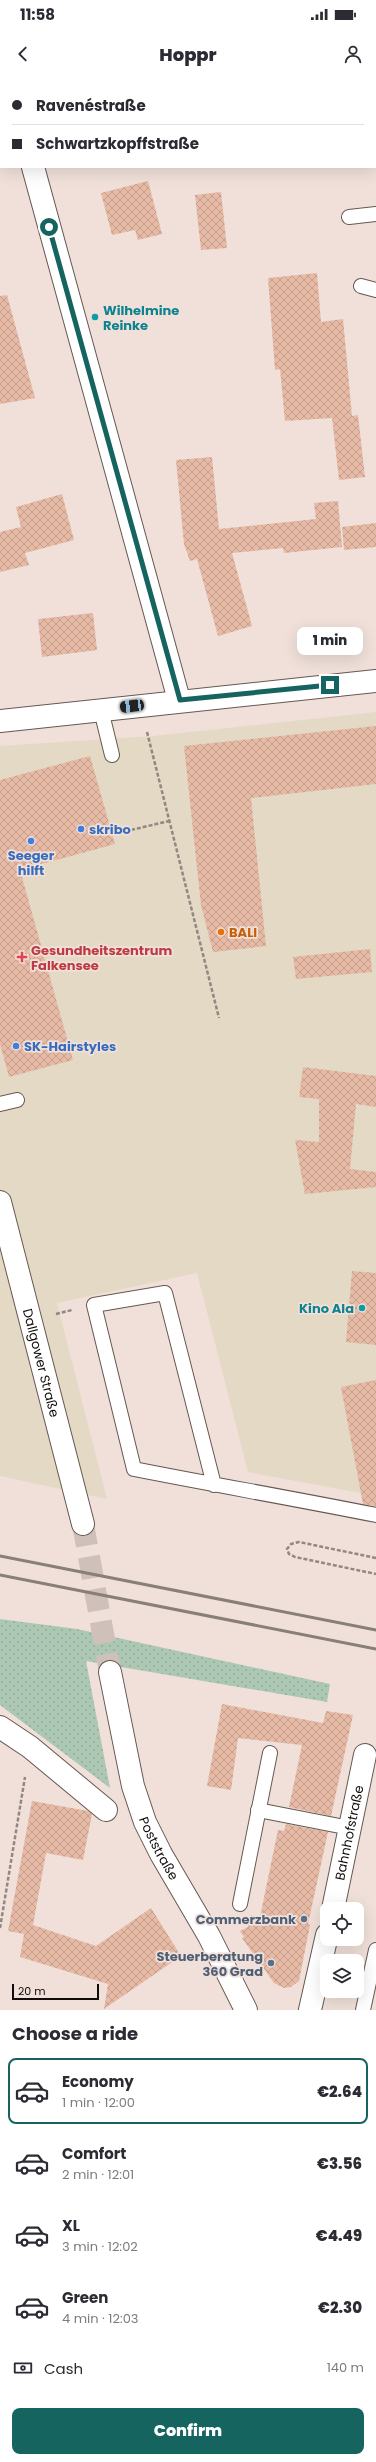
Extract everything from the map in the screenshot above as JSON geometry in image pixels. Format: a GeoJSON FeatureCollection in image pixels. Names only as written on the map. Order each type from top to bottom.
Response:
{"type":"FeatureCollection","features":[{"type":"Feature","properties":{"kind":"street"},"geometry":{"type":"LineString","coordinates":[[33,168],[180,700]]}},
{"type":"Feature","properties":{"kind":"street"},"geometry":{"type":"LineString","coordinates":[[0,721],[180,700],[376,681]]}},
{"type":"Feature","properties":{"kind":"street","name":"Dallgower Straße"},"geometry":{"type":"LineString","coordinates":[[1,1208],[83,1524]]}},
{"type":"Feature","properties":{"kind":"street","name":"Poststraße"},"geometry":{"type":"LineString","coordinates":[[110,1672],[133,1786],[145,1822],[161,1854],[209,1936],[246,2010]]}},
{"type":"Feature","properties":{"kind":"street"},"geometry":{"type":"LineString","coordinates":[[0,1728],[30,1747],[106,1810]]}},
{"type":"Feature","properties":{"kind":"street","name":"Bahnhofstraße"},"geometry":{"type":"LineString","coordinates":[[334,1902],[365,1755]]}},
{"type":"Feature","properties":{"kind":"street"},"geometry":{"type":"LineString","coordinates":[[310,2010],[325,1946]]}},
{"type":"Feature","properties":{"kind":"lane"},"geometry":{"type":"LineString","coordinates":[[350,217],[376,214]]}},
{"type":"Feature","properties":{"kind":"lane"},"geometry":{"type":"LineString","coordinates":[[361,286],[376,290]]}},
{"type":"Feature","properties":{"kind":"lane"},"geometry":{"type":"LineString","coordinates":[[101,710],[112,755]]}},
{"type":"Feature","properties":{"kind":"lane"},"geometry":{"type":"LineString","coordinates":[[0,1104],[17,1100]]}},
{"type":"Feature","properties":{"kind":"lane"},"geometry":{"type":"LineString","coordinates":[[214,1485],[165,1293],[94,1305],[134,1469],[214,1485],[272,1494],[376,1515]]}},
{"type":"Feature","properties":{"kind":"lane"},"geometry":{"type":"LineString","coordinates":[[240,1904],[270,1753]]}},
{"type":"Feature","properties":{"kind":"lane"},"geometry":{"type":"LineString","coordinates":[[258,1810],[350,1828]]}},
{"type":"Feature","properties":{"kind":"lane"},"geometry":{"type":"LineString","coordinates":[[363,2010],[376,1950]]}},
{"type":"Feature","properties":{"kind":"path"},"geometry":{"type":"LineString","coordinates":[[146,732],[219,1018]]}},
{"type":"Feature","properties":{"kind":"path"},"geometry":{"type":"LineString","coordinates":[[131,830],[169,821]]}},
{"type":"Feature","properties":{"kind":"path"},"geometry":{"type":"LineString","coordinates":[[376,1558],[299,1542],[292,1544],[287,1549],[289,1554],[295,1557],[376,1574]]}},
{"type":"Feature","properties":{"kind":"path"},"geometry":{"type":"LineString","coordinates":[[0,1928],[30,1747]]}},
{"type":"Feature","properties":{"kind":"shaded area"},"geometry":{"type":"Polygon","coordinates":[[[376,712],[376,1503],[363,1502],[360,1493],[248,1472],[197,1273],[57,1303],[107,1499],[0,1476],[0,746],[153,736],[376,712]]]}},
{"type":"Feature","properties":{"kind":"green space"},"geometry":{"type":"Polygon","coordinates":[[[0,1619],[77,1629],[330,1684],[327,1702],[86,1661],[110,1788],[0,1705],[0,1619]]]}},
{"type":"Feature","properties":{"kind":"building"},"geometry":{"type":"Polygon","coordinates":[[[148,181],[162,234],[138,240],[135,230],[112,235],[101,193],[148,181]]]}},
{"type":"Feature","properties":{"kind":"building"},"geometry":{"type":"Polygon","coordinates":[[[221,192],[227,248],[201,250],[195,195],[221,192]]]}},
{"type":"Feature","properties":{"kind":"building"},"geometry":{"type":"Polygon","coordinates":[[[317,273],[321,322],[343,319],[352,416],[358,415],[365,477],[339,480],[332,418],[285,421],[280,369],[275,370],[268,278],[317,273]]]}},
{"type":"Feature","properties":{"kind":"building"},"geometry":{"type":"Polygon","coordinates":[[[7,295],[35,398],[0,404],[0,296],[7,295]]]}},
{"type":"Feature","properties":{"kind":"building"},"geometry":{"type":"Polygon","coordinates":[[[212,457],[219,529],[316,519],[314,503],[338,501],[342,547],[284,553],[283,548],[232,553],[252,626],[218,636],[197,559],[190,561],[184,544],[176,460],[212,457]]]}},
{"type":"Feature","properties":{"kind":"building"},"geometry":{"type":"Polygon","coordinates":[[[62,494],[74,540],[25,553],[29,565],[0,572],[0,532],[21,527],[16,507],[62,494]]]}},
{"type":"Feature","properties":{"kind":"building"},"geometry":{"type":"Polygon","coordinates":[[[376,523],[376,547],[344,550],[342,527],[376,523]]]}},
{"type":"Feature","properties":{"kind":"building"},"geometry":{"type":"Polygon","coordinates":[[[93,613],[97,650],[42,657],[38,619],[93,613]]]}},
{"type":"Feature","properties":{"kind":"building"},"geometry":{"type":"Polygon","coordinates":[[[376,726],[376,784],[251,798],[266,946],[213,952],[201,905],[184,746],[376,726]]]}},
{"type":"Feature","properties":{"kind":"building","name":"Gesundheitszentrum Falkensee"},"geometry":{"type":"Polygon","coordinates":[[[90,756],[115,844],[20,870],[73,1060],[9,1077],[0,1044],[0,780],[90,756]]]}},
{"type":"Feature","properties":{"kind":"building"},"geometry":{"type":"Polygon","coordinates":[[[370,949],[372,972],[296,979],[293,957],[370,949]]]}},
{"type":"Feature","properties":{"kind":"building"},"geometry":{"type":"Polygon","coordinates":[[[303,1067],[376,1076],[376,1107],[356,1104],[350,1169],[376,1172],[376,1187],[305,1194],[295,1140],[319,1142],[319,1099],[299,1097],[303,1067]]]}},
{"type":"Feature","properties":{"kind":"building","name":"Kino Ala"},"geometry":{"type":"Polygon","coordinates":[[[352,1271],[376,1273],[376,1345],[346,1342],[352,1271]]]}},
{"type":"Feature","properties":{"kind":"building"},"geometry":{"type":"Polygon","coordinates":[[[376,1380],[376,1506],[363,1504],[341,1387],[376,1380]]]}},
{"type":"Feature","properties":{"kind":"building"},"geometry":{"type":"Polygon","coordinates":[[[222,1704],[323,1723],[326,1711],[353,1715],[331,1816],[289,1807],[302,1745],[238,1738],[231,1790],[207,1786],[222,1704]]]}},
{"type":"Feature","properties":{"kind":"building"},"geometry":{"type":"Polygon","coordinates":[[[32,1801],[88,1811],[92,1814],[83,1860],[46,1853],[33,1925],[96,1946],[151,1908],[181,1956],[104,2009],[108,1984],[20,1957],[24,1934],[8,1931],[32,1801]]]}},
{"type":"Feature","properties":{"kind":"building"},"geometry":{"type":"Polygon","coordinates":[[[286,1824],[328,1832],[308,1924],[310,1925],[299,1981],[291,1987],[284,1988],[274,1983],[242,1938],[244,1937],[240,1931],[248,1927],[250,1915],[260,1917],[278,1830],[284,1831],[286,1824]]]}},
{"type":"Feature","properties":{"kind":"tunnel"},"geometry":{"type":"LineString","coordinates":[[83,1524],[110,1672]]}},
{"type":"Feature","properties":{"kind":"railway"},"geometry":{"type":"LineString","coordinates":[[0,1556],[376,1630]]}},
{"type":"Feature","properties":{"kind":"railway"},"geometry":{"type":"LineString","coordinates":[[0,1575],[376,1649]]}},
{"type":"Feature","properties":{"kind":"place","name":"Wilhelmine Reinke"},"geometry":{"type":"Point","coordinates":[95,317]}},
{"type":"Feature","properties":{"kind":"place","name":"skribo"},"geometry":{"type":"Point","coordinates":[81,829]}},
{"type":"Feature","properties":{"kind":"place","name":"Seeger hilft"},"geometry":{"type":"Point","coordinates":[31,841]}},
{"type":"Feature","properties":{"kind":"place","name":"BALI"},"geometry":{"type":"Point","coordinates":[221,932]}},
{"type":"Feature","properties":{"kind":"place","name":"Gesundheitszentrum Falkensee"},"geometry":{"type":"Point","coordinates":[22,957]}},
{"type":"Feature","properties":{"kind":"place","name":"SK-Hairstyles"},"geometry":{"type":"Point","coordinates":[16,1046]}},
{"type":"Feature","properties":{"kind":"place","name":"Kino Ala"},"geometry":{"type":"Point","coordinates":[362,1308]}},
{"type":"Feature","properties":{"kind":"place","name":"Commerzbank"},"geometry":{"type":"Point","coordinates":[304,1919]}},
{"type":"Feature","properties":{"kind":"place","name":"Steuerberatung 360 Grad"},"geometry":{"type":"Point","coordinates":[271,1963]}},
{"type":"Feature","properties":{"kind":"route"},"geometry":{"type":"LineString","coordinates":[[49,227],[180,700],[330,685]]}}]}
